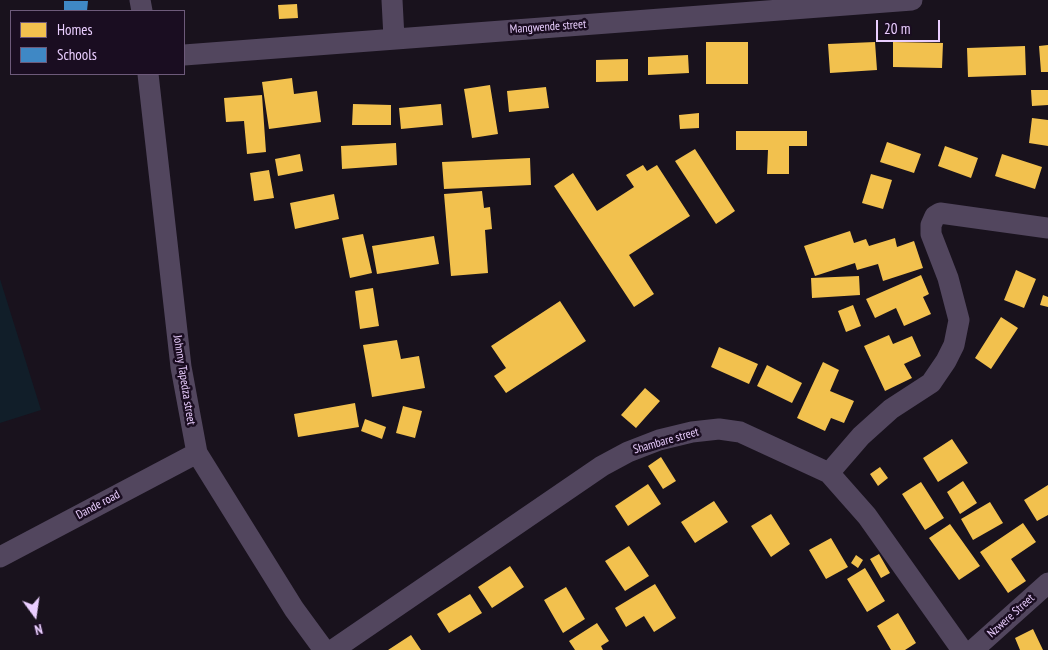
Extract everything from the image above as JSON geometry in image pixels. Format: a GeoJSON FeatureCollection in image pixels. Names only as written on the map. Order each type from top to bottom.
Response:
{"type":"FeatureCollection","features":[{"type":"Feature","properties":{"kind":"street"},"geometry":{"type":"LineString","coordinates":[[392,0],[394,38]]}},
{"type":"Feature","properties":{"kind":"street","name":"Mangwende street"},"geometry":{"type":"LineString","coordinates":[[185,55],[912,0]]}},
{"type":"Feature","properties":{"kind":"street","name":"Johnny Tapedza street"},"geometry":{"type":"LineString","coordinates":[[148,75],[181,367],[197,454],[294,609],[324,650]]}},
{"type":"Feature","properties":{"kind":"street"},"geometry":{"type":"LineString","coordinates":[[830,473],[861,436],[891,409],[931,383],[946,362],[954,345],[959,320],[948,278],[930,234],[935,216],[940,213],[1048,228]]}},
{"type":"Feature","properties":{"kind":"street","name":"Shambare street"},"geometry":{"type":"LineString","coordinates":[[333,650],[602,466],[628,452],[659,440],[705,430],[740,432],[830,473],[867,516],[962,650]]}},
{"type":"Feature","properties":{"kind":"street","name":"Dande road"},"geometry":{"type":"LineString","coordinates":[[0,557],[197,454]]}},
{"type":"Feature","properties":{"kind":"street","name":"Nzwere Street"},"geometry":{"type":"LineString","coordinates":[[973,650],[1048,583]]}},
{"type":"Feature","properties":{"kind":"shaded area"},"geometry":{"type":"Polygon","coordinates":[[[0,279],[41,410],[0,423],[0,279]]]}},
{"type":"Feature","properties":{"kind":"building: Homes"},"geometry":{"type":"Polygon","coordinates":[[[297,4],[298,18],[279,19],[278,5],[297,4]]]}},
{"type":"Feature","properties":{"kind":"building: Homes"},"geometry":{"type":"Polygon","coordinates":[[[706,42],[748,42],[748,84],[706,84],[706,42]]]}},
{"type":"Feature","properties":{"kind":"building: Homes"},"geometry":{"type":"Polygon","coordinates":[[[875,42],[877,70],[830,73],[828,44],[875,42]]]}},
{"type":"Feature","properties":{"kind":"building: Homes"},"geometry":{"type":"Polygon","coordinates":[[[893,42],[943,43],[942,68],[893,67],[893,42]]]}},
{"type":"Feature","properties":{"kind":"building: Homes"},"geometry":{"type":"Polygon","coordinates":[[[1048,45],[1048,72],[1041,72],[1039,46],[1048,45]]]}},
{"type":"Feature","properties":{"kind":"building: Homes"},"geometry":{"type":"Polygon","coordinates":[[[1025,46],[1026,75],[968,77],[967,48],[1025,46]]]}},
{"type":"Feature","properties":{"kind":"building: Homes"},"geometry":{"type":"Polygon","coordinates":[[[688,55],[689,73],[648,75],[648,57],[688,55]]]}},
{"type":"Feature","properties":{"kind":"building: Homes"},"geometry":{"type":"Polygon","coordinates":[[[628,59],[628,81],[596,82],[596,60],[628,59]]]}},
{"type":"Feature","properties":{"kind":"building: Homes"},"geometry":{"type":"Polygon","coordinates":[[[292,78],[294,94],[317,91],[321,122],[269,129],[262,82],[292,78]]]}},
{"type":"Feature","properties":{"kind":"building: Homes"},"geometry":{"type":"Polygon","coordinates":[[[490,85],[498,134],[472,138],[464,89],[490,85]]]}},
{"type":"Feature","properties":{"kind":"building: Homes"},"geometry":{"type":"Polygon","coordinates":[[[546,87],[549,108],[509,112],[507,91],[546,87]]]}},
{"type":"Feature","properties":{"kind":"building: Homes"},"geometry":{"type":"Polygon","coordinates":[[[1031,90],[1048,90],[1048,105],[1032,106],[1031,90]]]}},
{"type":"Feature","properties":{"kind":"building: Homes"},"geometry":{"type":"Polygon","coordinates":[[[262,95],[266,152],[247,154],[244,121],[226,122],[224,98],[262,95]]]}},
{"type":"Feature","properties":{"kind":"building: Homes"},"geometry":{"type":"Polygon","coordinates":[[[353,104],[391,105],[391,125],[352,125],[353,104]]]}},
{"type":"Feature","properties":{"kind":"building: Homes"},"geometry":{"type":"Polygon","coordinates":[[[441,104],[443,125],[401,129],[399,108],[441,104]]]}},
{"type":"Feature","properties":{"kind":"building: Homes"},"geometry":{"type":"Polygon","coordinates":[[[699,113],[699,128],[680,129],[679,115],[699,113]]]}},
{"type":"Feature","properties":{"kind":"building: Homes"},"geometry":{"type":"Polygon","coordinates":[[[1032,118],[1048,120],[1048,146],[1029,143],[1032,118]]]}},
{"type":"Feature","properties":{"kind":"building: Homes"},"geometry":{"type":"Polygon","coordinates":[[[736,131],[807,131],[807,146],[789,146],[789,174],[767,174],[768,150],[736,150],[736,131]]]}},
{"type":"Feature","properties":{"kind":"building: Homes"},"geometry":{"type":"Polygon","coordinates":[[[887,142],[921,154],[914,173],[880,162],[887,142]]]}},
{"type":"Feature","properties":{"kind":"building: Homes"},"geometry":{"type":"Polygon","coordinates":[[[396,143],[397,165],[342,169],[341,146],[396,143]]]}},
{"type":"Feature","properties":{"kind":"building: Homes"},"geometry":{"type":"Polygon","coordinates":[[[945,146],[978,158],[971,178],[938,166],[945,146]]]}},
{"type":"Feature","properties":{"kind":"building: Homes"},"geometry":{"type":"Polygon","coordinates":[[[695,149],[735,211],[716,224],[675,161],[695,149]]]}},
{"type":"Feature","properties":{"kind":"building: Homes"},"geometry":{"type":"Polygon","coordinates":[[[300,154],[303,171],[278,176],[275,159],[300,154]]]}},
{"type":"Feature","properties":{"kind":"building: Homes"},"geometry":{"type":"Polygon","coordinates":[[[1002,154],[1042,167],[1035,189],[995,176],[1002,154]]]}},
{"type":"Feature","properties":{"kind":"building: Homes"},"geometry":{"type":"Polygon","coordinates":[[[530,158],[531,185],[444,189],[442,162],[530,158]]]}},
{"type":"Feature","properties":{"kind":"building: Homes"},"geometry":{"type":"Polygon","coordinates":[[[643,165],[647,171],[657,165],[690,216],[629,255],[654,294],[634,307],[554,186],[573,173],[597,211],[634,187],[626,175],[643,165]]]}},
{"type":"Feature","properties":{"kind":"building: Homes"},"geometry":{"type":"Polygon","coordinates":[[[269,170],[274,198],[254,201],[250,173],[269,170]]]}},
{"type":"Feature","properties":{"kind":"building: Homes"},"geometry":{"type":"Polygon","coordinates":[[[871,174],[892,180],[883,209],[862,203],[871,174]]]}},
{"type":"Feature","properties":{"kind":"building: Homes"},"geometry":{"type":"Polygon","coordinates":[[[482,191],[484,208],[490,207],[492,229],[485,230],[488,273],[451,276],[444,194],[482,191]]]}},
{"type":"Feature","properties":{"kind":"building: Homes"},"geometry":{"type":"Polygon","coordinates":[[[334,194],[339,219],[295,229],[290,203],[334,194]]]}},
{"type":"Feature","properties":{"kind":"building: Homes"},"geometry":{"type":"Polygon","coordinates":[[[850,231],[854,243],[866,239],[869,246],[895,238],[897,247],[914,241],[923,268],[883,281],[878,264],[857,270],[855,263],[815,276],[804,246],[850,231]]]}},
{"type":"Feature","properties":{"kind":"building: Homes"},"geometry":{"type":"Polygon","coordinates":[[[363,234],[372,273],[350,278],[342,238],[363,234]]]}},
{"type":"Feature","properties":{"kind":"building: Homes"},"geometry":{"type":"Polygon","coordinates":[[[434,236],[439,264],[377,274],[372,246],[434,236]]]}},
{"type":"Feature","properties":{"kind":"building: Homes"},"geometry":{"type":"Polygon","coordinates":[[[1016,270],[1036,279],[1024,308],[1004,300],[1016,270]]]}},
{"type":"Feature","properties":{"kind":"building: Homes"},"geometry":{"type":"Polygon","coordinates":[[[921,275],[929,294],[923,297],[931,314],[904,326],[896,308],[875,318],[866,299],[921,275]]]}},
{"type":"Feature","properties":{"kind":"building: Homes"},"geometry":{"type":"Polygon","coordinates":[[[859,276],[860,295],[812,298],[811,278],[859,276]]]}},
{"type":"Feature","properties":{"kind":"building: Homes"},"geometry":{"type":"Polygon","coordinates":[[[373,288],[379,326],[360,329],[355,291],[373,288]]]}},
{"type":"Feature","properties":{"kind":"building: Homes"},"geometry":{"type":"Polygon","coordinates":[[[1043,295],[1048,297],[1048,307],[1040,305],[1043,295]]]}},
{"type":"Feature","properties":{"kind":"building: Homes"},"geometry":{"type":"Polygon","coordinates":[[[560,301],[586,341],[506,393],[494,376],[506,368],[491,346],[560,301]]]}},
{"type":"Feature","properties":{"kind":"building: Homes"},"geometry":{"type":"Polygon","coordinates":[[[853,305],[861,326],[846,332],[838,311],[853,305]]]}},
{"type":"Feature","properties":{"kind":"building: Homes"},"geometry":{"type":"Polygon","coordinates":[[[1001,317],[1018,328],[991,369],[975,358],[1001,317]]]}},
{"type":"Feature","properties":{"kind":"building: Homes"},"geometry":{"type":"Polygon","coordinates":[[[889,335],[893,344],[912,336],[921,356],[904,364],[912,378],[885,391],[864,346],[889,335]]]}},
{"type":"Feature","properties":{"kind":"building: Homes"},"geometry":{"type":"Polygon","coordinates":[[[397,340],[401,359],[419,356],[425,388],[372,397],[363,345],[397,340]]]}},
{"type":"Feature","properties":{"kind":"building: Homes"},"geometry":{"type":"Polygon","coordinates":[[[719,347],[758,364],[749,384],[711,367],[719,347]]]}},
{"type":"Feature","properties":{"kind":"building: Homes"},"geometry":{"type":"Polygon","coordinates":[[[823,362],[839,370],[830,391],[854,401],[844,423],[831,418],[825,431],[797,418],[823,362]]]}},
{"type":"Feature","properties":{"kind":"building: Homes"},"geometry":{"type":"Polygon","coordinates":[[[767,365],[802,383],[792,403],[757,386],[767,365]]]}},
{"type":"Feature","properties":{"kind":"building: Homes"},"geometry":{"type":"Polygon","coordinates":[[[645,388],[660,401],[636,428],[621,415],[645,388]]]}},
{"type":"Feature","properties":{"kind":"building: Homes"},"geometry":{"type":"Polygon","coordinates":[[[355,403],[359,427],[298,437],[294,414],[355,403]]]}},
{"type":"Feature","properties":{"kind":"building: Homes"},"geometry":{"type":"Polygon","coordinates":[[[403,406],[422,411],[415,438],[396,433],[403,406]]]}},
{"type":"Feature","properties":{"kind":"building: Homes"},"geometry":{"type":"Polygon","coordinates":[[[365,419],[386,427],[382,439],[361,431],[365,419]]]}},
{"type":"Feature","properties":{"kind":"building: Homes"},"geometry":{"type":"Polygon","coordinates":[[[952,439],[968,463],[938,482],[923,458],[952,439]]]}},
{"type":"Feature","properties":{"kind":"building: Homes"},"geometry":{"type":"Polygon","coordinates":[[[661,457],[676,481],[663,489],[648,466],[661,457]]]}},
{"type":"Feature","properties":{"kind":"building: Homes"},"geometry":{"type":"Polygon","coordinates":[[[880,467],[888,478],[878,486],[870,474],[880,467]]]}},
{"type":"Feature","properties":{"kind":"building: Homes"},"geometry":{"type":"Polygon","coordinates":[[[963,481],[977,503],[960,514],[947,492],[963,481]]]}},
{"type":"Feature","properties":{"kind":"building: Homes"},"geometry":{"type":"Polygon","coordinates":[[[921,482],[944,518],[925,530],[902,494],[921,482]]]}},
{"type":"Feature","properties":{"kind":"building: Homes"},"geometry":{"type":"Polygon","coordinates":[[[648,484],[661,504],[628,526],[615,506],[648,484]]]}},
{"type":"Feature","properties":{"kind":"building: Homes"},"geometry":{"type":"Polygon","coordinates":[[[1048,485],[1048,515],[1037,521],[1024,500],[1048,485]]]}},
{"type":"Feature","properties":{"kind":"building: Homes"},"geometry":{"type":"Polygon","coordinates":[[[714,501],[728,522],[695,543],[681,522],[714,501]]]}},
{"type":"Feature","properties":{"kind":"building: Homes"},"geometry":{"type":"Polygon","coordinates":[[[990,502],[1003,523],[973,540],[961,519],[990,502]]]}},
{"type":"Feature","properties":{"kind":"building: Homes"},"geometry":{"type":"Polygon","coordinates":[[[771,514],[790,544],[771,557],[751,526],[771,514]]]}},
{"type":"Feature","properties":{"kind":"building: Homes"},"geometry":{"type":"Polygon","coordinates":[[[1023,523],[1036,542],[1011,559],[1026,581],[1008,593],[980,552],[1023,523]]]}},
{"type":"Feature","properties":{"kind":"building: Homes"},"geometry":{"type":"Polygon","coordinates":[[[950,524],[980,566],[959,580],[929,538],[950,524]]]}},
{"type":"Feature","properties":{"kind":"building: Homes"},"geometry":{"type":"Polygon","coordinates":[[[831,538],[848,567],[826,579],[809,550],[831,538]]]}},
{"type":"Feature","properties":{"kind":"building: Homes"},"geometry":{"type":"Polygon","coordinates":[[[629,546],[649,576],[625,591],[605,561],[629,546]]]}},
{"type":"Feature","properties":{"kind":"building: Homes"},"geometry":{"type":"Polygon","coordinates":[[[879,554],[890,573],[881,578],[870,559],[879,554]]]}},
{"type":"Feature","properties":{"kind":"building: Homes"},"geometry":{"type":"Polygon","coordinates":[[[856,555],[863,560],[858,568],[851,563],[856,555]]]}},
{"type":"Feature","properties":{"kind":"building: Homes"},"geometry":{"type":"Polygon","coordinates":[[[510,566],[524,587],[492,608],[478,587],[510,566]]]}},
{"type":"Feature","properties":{"kind":"building: Homes"},"geometry":{"type":"Polygon","coordinates":[[[865,568],[885,601],[867,612],[847,579],[865,568]]]}},
{"type":"Feature","properties":{"kind":"building: Homes"},"geometry":{"type":"Polygon","coordinates":[[[655,584],[676,618],[654,632],[644,616],[626,627],[615,608],[655,584]]]}},
{"type":"Feature","properties":{"kind":"building: Homes"},"geometry":{"type":"Polygon","coordinates":[[[566,587],[585,619],[563,633],[544,600],[566,587]]]}},
{"type":"Feature","properties":{"kind":"building: Homes"},"geometry":{"type":"Polygon","coordinates":[[[470,594],[482,613],[449,633],[437,614],[470,594]]]}},
{"type":"Feature","properties":{"kind":"building: Homes"},"geometry":{"type":"Polygon","coordinates":[[[898,613],[916,643],[905,650],[891,650],[877,626],[898,613]]]}},
{"type":"Feature","properties":{"kind":"building: Homes"},"geometry":{"type":"Polygon","coordinates":[[[597,623],[609,641],[601,646],[603,650],[575,650],[569,641],[597,623]]]}},
{"type":"Feature","properties":{"kind":"building: Homes"},"geometry":{"type":"Polygon","coordinates":[[[1033,629],[1043,650],[1020,650],[1015,638],[1033,629]]]}},
{"type":"Feature","properties":{"kind":"building: Homes"},"geometry":{"type":"Polygon","coordinates":[[[411,635],[421,650],[388,650],[411,635]]]}},
{"type":"Feature","properties":{"kind":"building: Schools"},"geometry":{"type":"Polygon","coordinates":[[[64,1],[88,1],[87,10],[64,10],[64,1]]]}}]}
